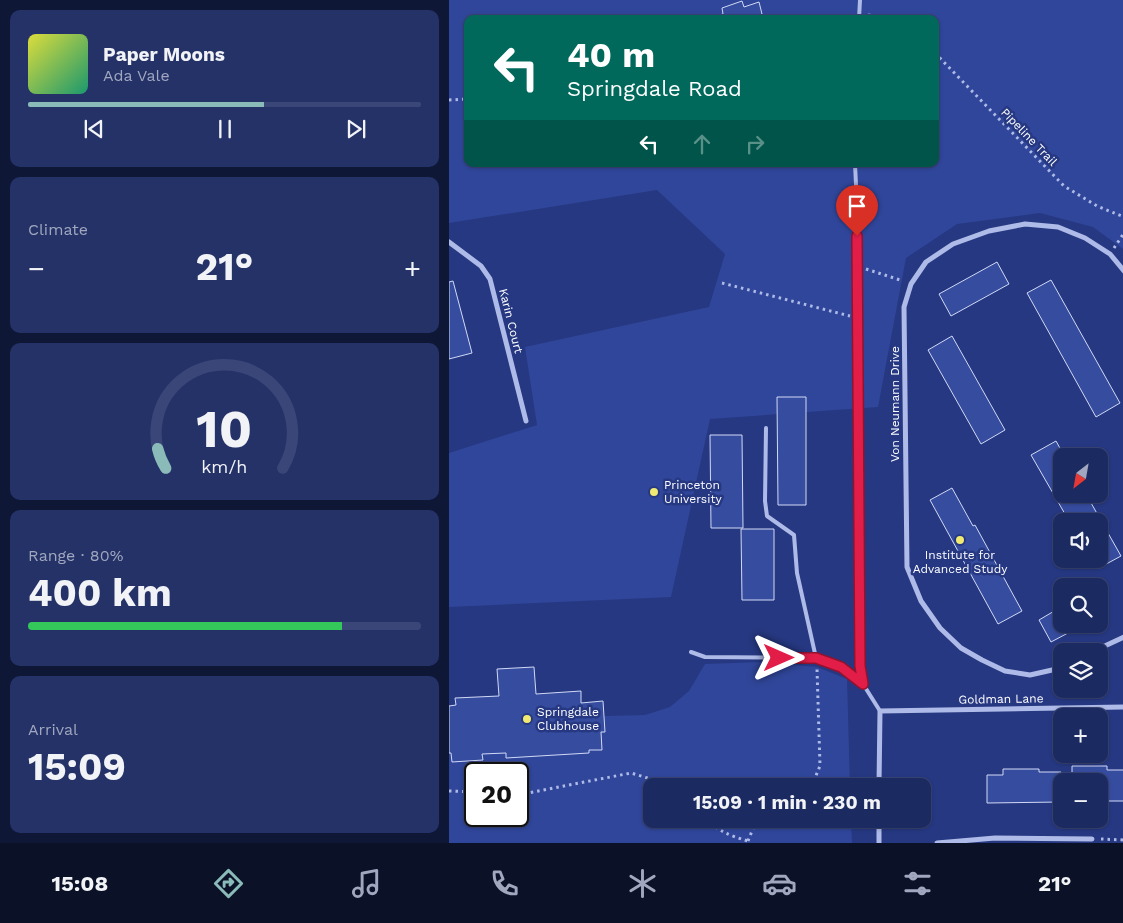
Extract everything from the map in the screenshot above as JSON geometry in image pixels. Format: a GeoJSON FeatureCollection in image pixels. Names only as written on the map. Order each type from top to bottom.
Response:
{"type":"FeatureCollection","features":[{"type":"Feature","properties":{"kind":"street","name":"Von Neumann Drive"},"geometry":{"type":"LineString","coordinates":[[1053,670],[1031,675],[1005,671],[961,648],[940,628],[925,608],[907,567],[904,307],[911,284],[926,262],[953,244],[989,231],[1025,224],[1058,227],[1085,238],[1110,254],[1123,271]]}},
{"type":"Feature","properties":{"kind":"street","name":"Karin Court"},"geometry":{"type":"LineString","coordinates":[[449,242],[481,266],[490,279],[526,421]]}},
{"type":"Feature","properties":{"kind":"street"},"geometry":{"type":"LineString","coordinates":[[1108,644],[1123,636]]}},
{"type":"Feature","properties":{"kind":"street","name":"Goldman Lane"},"geometry":{"type":"LineString","coordinates":[[880,711],[1123,707]]}},
{"type":"Feature","properties":{"kind":"street"},"geometry":{"type":"LineString","coordinates":[[879,778],[880,711]]}},
{"type":"Feature","properties":{"kind":"street"},"geometry":{"type":"LineString","coordinates":[[879,828],[879,843]]}},
{"type":"Feature","properties":{"kind":"street"},"geometry":{"type":"LineString","coordinates":[[937,843],[995,838],[1092,839]]}},
{"type":"Feature","properties":{"kind":"lane"},"geometry":{"type":"LineString","coordinates":[[859,15],[860,0]]}},
{"type":"Feature","properties":{"kind":"lane"},"geometry":{"type":"LineString","coordinates":[[855,167],[860,666],[863,684]]}},
{"type":"Feature","properties":{"kind":"lane"},"geometry":{"type":"LineString","coordinates":[[766,428],[765,501],[767,516],[794,535],[797,573],[816,658]]}},
{"type":"Feature","properties":{"kind":"lane"},"geometry":{"type":"LineString","coordinates":[[691,652],[705,657],[816,658],[841,667],[863,684],[880,711]]}},
{"type":"Feature","properties":{"kind":"path","name":"Pipeline Trail"},"geometry":{"type":"LineString","coordinates":[[939,57],[1064,186],[1097,206],[1123,217]]}},
{"type":"Feature","properties":{"kind":"path"},"geometry":{"type":"LineString","coordinates":[[449,100],[464,99]]}},
{"type":"Feature","properties":{"kind":"path"},"geometry":{"type":"LineString","coordinates":[[1110,254],[1123,233]]}},
{"type":"Feature","properties":{"kind":"path"},"geometry":{"type":"LineString","coordinates":[[857,266],[911,284]]}},
{"type":"Feature","properties":{"kind":"path"},"geometry":{"type":"LineString","coordinates":[[722,283],[858,318]]}},
{"type":"Feature","properties":{"kind":"path"},"geometry":{"type":"LineString","coordinates":[[815,778],[820,766],[816,658]]}},
{"type":"Feature","properties":{"kind":"path"},"geometry":{"type":"LineString","coordinates":[[529,793],[631,774],[646,778]]}},
{"type":"Feature","properties":{"kind":"path"},"geometry":{"type":"LineString","coordinates":[[449,791],[464,792]]}},
{"type":"Feature","properties":{"kind":"path"},"geometry":{"type":"LineString","coordinates":[[716,828],[748,842],[753,828]]}},
{"type":"Feature","properties":{"kind":"path"},"geometry":{"type":"LineString","coordinates":[[1092,839],[1123,840]]}},
{"type":"Feature","properties":{"kind":"shaded area"},"geometry":{"type":"Polygon","coordinates":[[[449,0],[1123,0],[1123,249],[1093,227],[1040,213],[957,224],[906,258],[878,407],[710,419],[671,597],[449,607],[449,453],[537,425],[525,347],[709,307],[725,254],[657,190],[449,223],[449,0]]]}},
{"type":"Feature","properties":{"kind":"shaded area"},"geometry":{"type":"Polygon","coordinates":[[[762,662],[817,667],[847,679],[850,778],[643,778],[643,828],[851,828],[852,843],[449,843],[449,720],[645,715],[670,707],[689,691],[705,664],[762,662]]]}},
{"type":"Feature","properties":{"kind":"building"},"geometry":{"type":"Polygon","coordinates":[[[742,1],[744,7],[759,2],[762,14],[719,15],[723,14],[722,8],[742,1]]]}},
{"type":"Feature","properties":{"kind":"building"},"geometry":{"type":"Polygon","coordinates":[[[997,262],[1009,284],[951,316],[939,294],[997,262]]]}},
{"type":"Feature","properties":{"kind":"building"},"geometry":{"type":"Polygon","coordinates":[[[1051,280],[1120,403],[1096,417],[1027,293],[1051,280]]]}},
{"type":"Feature","properties":{"kind":"building"},"geometry":{"type":"Polygon","coordinates":[[[453,281],[472,353],[449,359],[449,282],[453,281]]]}},
{"type":"Feature","properties":{"kind":"building"},"geometry":{"type":"Polygon","coordinates":[[[952,336],[1005,430],[981,444],[928,350],[952,336]]]}},
{"type":"Feature","properties":{"kind":"building"},"geometry":{"type":"Polygon","coordinates":[[[777,397],[806,397],[806,505],[778,505],[777,397]]]}},
{"type":"Feature","properties":{"kind":"building"},"geometry":{"type":"Polygon","coordinates":[[[710,435],[742,435],[743,528],[711,528],[710,435]]]}},
{"type":"Feature","properties":{"kind":"building"},"geometry":{"type":"Polygon","coordinates":[[[1056,441],[1060,448],[1053,448],[1053,493],[1031,455],[1056,441]]]}},
{"type":"Feature","properties":{"kind":"building"},"geometry":{"type":"Polygon","coordinates":[[[952,488],[973,526],[975,525],[1022,611],[998,624],[930,500],[952,488]]]}},
{"type":"Feature","properties":{"kind":"building"},"geometry":{"type":"Polygon","coordinates":[[[1059,503],[1091,503],[1097,513],[1064,513],[1059,503]]]}},
{"type":"Feature","properties":{"kind":"building"},"geometry":{"type":"Polygon","coordinates":[[[741,529],[774,529],[774,600],[742,600],[741,529]]]}},
{"type":"Feature","properties":{"kind":"building"},"geometry":{"type":"Polygon","coordinates":[[[1108,533],[1121,556],[1108,563],[1108,533]]]}},
{"type":"Feature","properties":{"kind":"building"},"geometry":{"type":"Polygon","coordinates":[[[1053,612],[1053,633],[1068,633],[1051,642],[1039,620],[1053,612]]]}},
{"type":"Feature","properties":{"kind":"building","name":"Springdale Clubhouse"},"geometry":{"type":"Polygon","coordinates":[[[534,667],[536,694],[581,691],[581,703],[603,701],[605,732],[601,732],[602,750],[589,750],[589,753],[506,758],[506,753],[482,754],[483,760],[452,762],[451,753],[449,753],[449,706],[456,705],[455,698],[499,696],[497,669],[534,667]]]}},
{"type":"Feature","properties":{"kind":"building"},"geometry":{"type":"Polygon","coordinates":[[[1072,766],[1107,766],[1107,770],[1124,770],[1124,801],[1108,801],[1108,773],[1072,773],[1072,766]]]}},
{"type":"Feature","properties":{"kind":"building"},"geometry":{"type":"Polygon","coordinates":[[[1003,769],[1039,769],[1039,772],[1061,772],[1053,773],[1053,802],[987,803],[987,775],[1003,775],[1003,769]]]}},
{"type":"Feature","properties":{"kind":"place","name":"Princeton University"},"geometry":{"type":"Point","coordinates":[654,492]}},
{"type":"Feature","properties":{"kind":"place","name":"Institute for Advanced Study"},"geometry":{"type":"Point","coordinates":[960,540]}},
{"type":"Feature","properties":{"kind":"place","name":"Springdale Clubhouse"},"geometry":{"type":"Point","coordinates":[527,719]}},
{"type":"Feature","properties":{"kind":"route"},"geometry":{"type":"LineString","coordinates":[[779,658],[816,658],[841,667],[863,684],[860,666],[857,236]]}}]}
